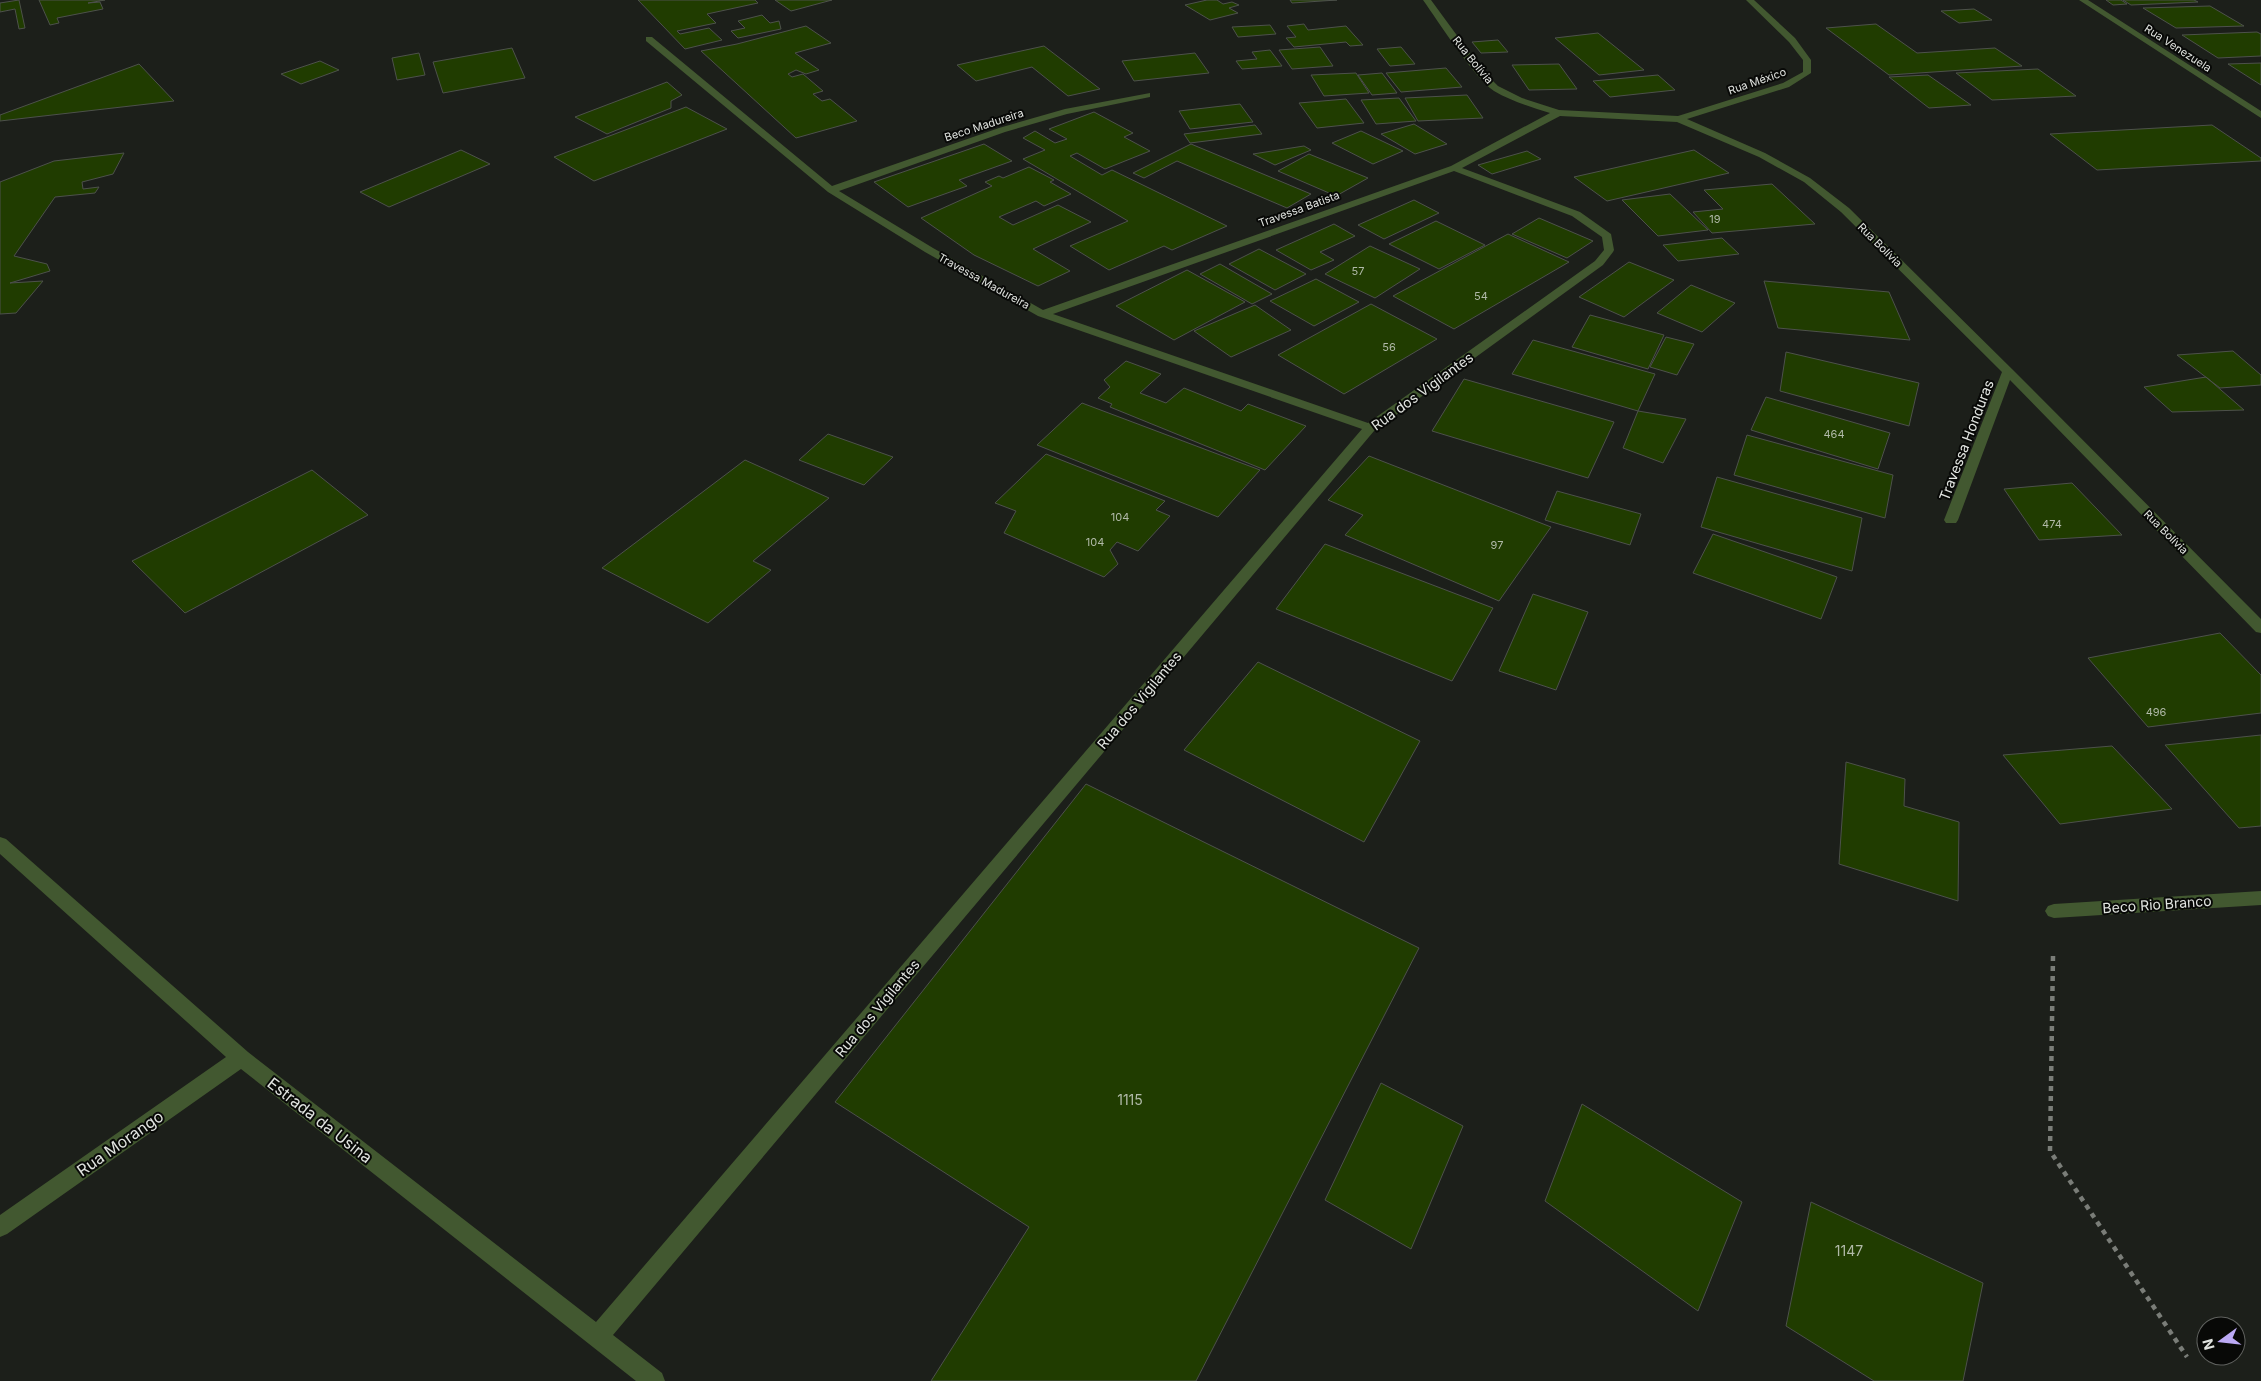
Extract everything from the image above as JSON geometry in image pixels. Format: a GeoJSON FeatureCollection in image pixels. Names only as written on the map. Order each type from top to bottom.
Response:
{"type":"FeatureCollection","features":[{"type":"Feature","properties":{"kind":"street","name":"Rua Bolívia"},"geometry":{"type":"LineString","coordinates":[[1427,0],[1480,73],[1495,88],[1519,100],[1558,113],[1679,119],[1762,155],[1808,180],[1845,210],[2008,371],[2261,628]]}},
{"type":"Feature","properties":{"kind":"street","name":"Rua México"},"geometry":{"type":"LineString","coordinates":[[1679,119],[1786,85],[1807,73],[1807,60],[1792,40],[1750,0]]}},
{"type":"Feature","properties":{"kind":"street","name":"Rua Venezuela"},"geometry":{"type":"LineString","coordinates":[[2083,0],[2261,115]]}},
{"type":"Feature","properties":{"kind":"street","name":"Travessa Madureira"},"geometry":{"type":"LineString","coordinates":[[649,39],[831,190],[929,250],[1042,314],[1370,428]]}},
{"type":"Feature","properties":{"kind":"street","name":"Beco Madureira"},"geometry":{"type":"LineString","coordinates":[[831,190],[1002,130],[1065,112],[1147,95]]}},
{"type":"Feature","properties":{"kind":"street","name":"Travessa Batista"},"geometry":{"type":"LineString","coordinates":[[1042,314],[1454,168],[1558,113]]}},
{"type":"Feature","properties":{"kind":"street","name":"Rua dos Vigilantes"},"geometry":{"type":"LineString","coordinates":[[597,1338],[1370,428],[1599,263],[1608,250],[1607,236],[1576,214],[1454,168]]}},
{"type":"Feature","properties":{"kind":"street","name":"Travessa Honduras"},"geometry":{"type":"LineString","coordinates":[[1952,520],[2008,371]]}},
{"type":"Feature","properties":{"kind":"street","name":"Estrada da Usina"},"geometry":{"type":"LineString","coordinates":[[0,844],[241,1058],[654,1381]]}},
{"type":"Feature","properties":{"kind":"street","name":"Beco Rio Branco"},"geometry":{"type":"LineString","coordinates":[[2054,911],[2261,898]]}},
{"type":"Feature","properties":{"kind":"street","name":"Rua Morango"},"geometry":{"type":"LineString","coordinates":[[0,1227],[241,1058]]}},
{"type":"Feature","properties":{"kind":"path"},"geometry":{"type":"LineString","coordinates":[[2054,911],[2050,1151],[2187,1357]]}},
{"type":"Feature","properties":{"kind":"building"},"geometry":{"type":"Polygon","coordinates":[[[19,0],[25,28],[19,29],[15,9],[0,12],[0,3],[19,0]]]}},
{"type":"Feature","properties":{"kind":"building"},"geometry":{"type":"Polygon","coordinates":[[[39,0],[105,0],[88,3],[100,2],[103,9],[57,18],[59,23],[50,25],[39,0]]]}},
{"type":"Feature","properties":{"kind":"building"},"geometry":{"type":"Polygon","coordinates":[[[638,0],[755,0],[758,3],[707,14],[716,23],[677,31],[680,34],[709,28],[722,40],[685,49],[638,0]]]}},
{"type":"Feature","properties":{"kind":"building"},"geometry":{"type":"Polygon","coordinates":[[[775,0],[832,0],[791,11],[775,0]]]}},
{"type":"Feature","properties":{"kind":"building"},"geometry":{"type":"Polygon","coordinates":[[[1207,0],[1217,0],[1223,4],[1232,2],[1239,5],[1229,8],[1238,13],[1210,20],[1185,5],[1207,0]]]}},
{"type":"Feature","properties":{"kind":"building"},"geometry":{"type":"Polygon","coordinates":[[[1290,0],[1337,0],[1292,3],[1290,0]]]}},
{"type":"Feature","properties":{"kind":"building"},"geometry":{"type":"Polygon","coordinates":[[[2106,0],[2121,0],[2127,4],[2113,5],[2106,0]]]}},
{"type":"Feature","properties":{"kind":"building"},"geometry":{"type":"Polygon","coordinates":[[[2123,0],[2194,0],[2198,2],[2131,5],[2123,0]]]}},
{"type":"Feature","properties":{"kind":"building"},"geometry":{"type":"Polygon","coordinates":[[[2210,6],[2244,26],[2176,28],[2143,8],[2210,6]]]}},
{"type":"Feature","properties":{"kind":"building"},"geometry":{"type":"Polygon","coordinates":[[[1974,9],[1992,20],[1959,23],[1941,11],[1974,9]]]}},
{"type":"Feature","properties":{"kind":"building"},"geometry":{"type":"Polygon","coordinates":[[[762,15],[770,23],[779,21],[781,29],[738,38],[731,31],[745,28],[738,21],[762,15]]]}},
{"type":"Feature","properties":{"kind":"building"},"geometry":{"type":"Polygon","coordinates":[[[1304,24],[1308,30],[1346,26],[1363,45],[1350,46],[1346,42],[1294,47],[1286,38],[1296,37],[1287,26],[1304,24]]]}},
{"type":"Feature","properties":{"kind":"building"},"geometry":{"type":"Polygon","coordinates":[[[1876,24],[1917,53],[1995,48],[2022,66],[1889,75],[1826,28],[1876,24]]]}},
{"type":"Feature","properties":{"kind":"building"},"geometry":{"type":"Polygon","coordinates":[[[1270,25],[1276,34],[1238,37],[1232,27],[1270,25]]]}},
{"type":"Feature","properties":{"kind":"building"},"geometry":{"type":"Polygon","coordinates":[[[806,26],[831,43],[795,53],[819,70],[806,74],[796,70],[788,74],[792,77],[803,74],[823,91],[813,94],[822,101],[830,99],[857,121],[796,138],[701,51],[737,44],[806,26]]]}},
{"type":"Feature","properties":{"kind":"building"},"geometry":{"type":"Polygon","coordinates":[[[2257,32],[2261,34],[2261,56],[2218,58],[2182,35],[2257,32]]]}},
{"type":"Feature","properties":{"kind":"building"},"geometry":{"type":"Polygon","coordinates":[[[1598,33],[1644,70],[1599,75],[1555,38],[1598,33]]]}},
{"type":"Feature","properties":{"kind":"building"},"geometry":{"type":"Polygon","coordinates":[[[1498,40],[1508,52],[1481,53],[1472,42],[1498,40]]]}},
{"type":"Feature","properties":{"kind":"building"},"geometry":{"type":"Polygon","coordinates":[[[1044,46],[1100,89],[1068,96],[1032,67],[976,81],[957,65],[1044,46]]]}},
{"type":"Feature","properties":{"kind":"building"},"geometry":{"type":"Polygon","coordinates":[[[1320,47],[1333,66],[1292,69],[1279,50],[1320,47]]]}},
{"type":"Feature","properties":{"kind":"building"},"geometry":{"type":"Polygon","coordinates":[[[1401,47],[1415,64],[1390,66],[1377,49],[1401,47]]]}},
{"type":"Feature","properties":{"kind":"building"},"geometry":{"type":"Polygon","coordinates":[[[512,48],[525,78],[443,93],[433,62],[512,48]]]}},
{"type":"Feature","properties":{"kind":"building"},"geometry":{"type":"Polygon","coordinates":[[[1270,50],[1282,66],[1242,69],[1236,61],[1257,59],[1252,52],[1270,50]]]}},
{"type":"Feature","properties":{"kind":"building"},"geometry":{"type":"Polygon","coordinates":[[[419,53],[425,75],[397,80],[392,58],[419,53]]]}},
{"type":"Feature","properties":{"kind":"building"},"geometry":{"type":"Polygon","coordinates":[[[1195,53],[1209,73],[1134,81],[1122,61],[1195,53]]]}},
{"type":"Feature","properties":{"kind":"building"},"geometry":{"type":"Polygon","coordinates":[[[320,61],[339,70],[301,84],[281,74],[320,61]]]}},
{"type":"Feature","properties":{"kind":"building"},"geometry":{"type":"Polygon","coordinates":[[[2261,63],[2261,85],[2228,64],[2261,63]]]}},
{"type":"Feature","properties":{"kind":"building"},"geometry":{"type":"Polygon","coordinates":[[[139,64],[174,101],[0,121],[0,115],[139,64]]]}},
{"type":"Feature","properties":{"kind":"building"},"geometry":{"type":"Polygon","coordinates":[[[1559,64],[1577,89],[1529,90],[1512,65],[1559,64]]]}},
{"type":"Feature","properties":{"kind":"building"},"geometry":{"type":"Polygon","coordinates":[[[1446,68],[1462,87],[1401,92],[1386,73],[1446,68]]]}},
{"type":"Feature","properties":{"kind":"building"},"geometry":{"type":"Polygon","coordinates":[[[2038,69],[2076,96],[1992,100],[1956,73],[2038,69]]]}},
{"type":"Feature","properties":{"kind":"building"},"geometry":{"type":"Polygon","coordinates":[[[1356,73],[1369,93],[1324,96],[1311,75],[1356,73]]]}},
{"type":"Feature","properties":{"kind":"building"},"geometry":{"type":"Polygon","coordinates":[[[1382,73],[1397,93],[1372,95],[1358,75],[1382,73]]]}},
{"type":"Feature","properties":{"kind":"building"},"geometry":{"type":"Polygon","coordinates":[[[1658,75],[1675,90],[1610,97],[1593,81],[1658,75]]]}},
{"type":"Feature","properties":{"kind":"building"},"geometry":{"type":"Polygon","coordinates":[[[1928,75],[1971,105],[1929,108],[1889,77],[1928,75]]]}},
{"type":"Feature","properties":{"kind":"building"},"geometry":{"type":"Polygon","coordinates":[[[667,82],[682,95],[671,101],[671,108],[607,134],[575,117],[667,82]]]}},
{"type":"Feature","properties":{"kind":"building"},"geometry":{"type":"Polygon","coordinates":[[[1467,95],[1483,118],[1418,121],[1405,98],[1467,95]]]}},
{"type":"Feature","properties":{"kind":"building"},"geometry":{"type":"Polygon","coordinates":[[[1399,98],[1416,121],[1376,124],[1361,100],[1399,98]]]}},
{"type":"Feature","properties":{"kind":"building"},"geometry":{"type":"Polygon","coordinates":[[[1346,99],[1364,123],[1317,128],[1299,103],[1346,99]]]}},
{"type":"Feature","properties":{"kind":"building"},"geometry":{"type":"Polygon","coordinates":[[[1240,104],[1253,122],[1190,129],[1179,111],[1240,104]]]}},
{"type":"Feature","properties":{"kind":"building"},"geometry":{"type":"Polygon","coordinates":[[[686,107],[727,129],[594,181],[554,157],[686,107]]]}},
{"type":"Feature","properties":{"kind":"building"},"geometry":{"type":"Polygon","coordinates":[[[1094,112],[1133,133],[1124,137],[1150,151],[1105,169],[1077,153],[1070,156],[1102,175],[1112,170],[1227,226],[1172,250],[1164,246],[1109,270],[1070,246],[1128,221],[1023,159],[1045,150],[1023,138],[1035,131],[1055,143],[1067,139],[1049,129],[1094,112]]]}},
{"type":"Feature","properties":{"kind":"building"},"geometry":{"type":"Polygon","coordinates":[[[1414,124],[1447,144],[1415,154],[1381,134],[1414,124]]]}},
{"type":"Feature","properties":{"kind":"building"},"geometry":{"type":"Polygon","coordinates":[[[1255,125],[1262,134],[1190,143],[1184,134],[1255,125]]]}},
{"type":"Feature","properties":{"kind":"building"},"geometry":{"type":"Polygon","coordinates":[[[2212,125],[2261,158],[2261,161],[2097,170],[2050,134],[2212,125]]]}},
{"type":"Feature","properties":{"kind":"building"},"geometry":{"type":"Polygon","coordinates":[[[1361,131],[1403,151],[1373,164],[1332,143],[1361,131]]]}},
{"type":"Feature","properties":{"kind":"building"},"geometry":{"type":"Polygon","coordinates":[[[984,144],[1012,161],[959,180],[967,186],[908,207],[874,182],[984,144]]]}},
{"type":"Feature","properties":{"kind":"building"},"geometry":{"type":"Polygon","coordinates":[[[1191,144],[1311,194],[1287,208],[1177,161],[1144,178],[1133,173],[1191,144]]]}},
{"type":"Feature","properties":{"kind":"building"},"geometry":{"type":"Polygon","coordinates":[[[1304,146],[1311,150],[1275,165],[1253,154],[1304,146]]]}},
{"type":"Feature","properties":{"kind":"building"},"geometry":{"type":"Polygon","coordinates":[[[461,150],[490,164],[389,207],[360,192],[461,150]]]}},
{"type":"Feature","properties":{"kind":"building"},"geometry":{"type":"Polygon","coordinates":[[[1694,150],[1729,173],[1607,201],[1574,177],[1694,150]]]}},
{"type":"Feature","properties":{"kind":"building"},"geometry":{"type":"Polygon","coordinates":[[[1527,151],[1541,159],[1492,174],[1478,165],[1527,151]]]}},
{"type":"Feature","properties":{"kind":"building"},"geometry":{"type":"Polygon","coordinates":[[[124,153],[113,174],[82,182],[83,189],[99,187],[95,193],[55,197],[14,256],[47,264],[50,271],[10,283],[43,281],[16,313],[0,314],[0,182],[54,161],[124,153]]]}},
{"type":"Feature","properties":{"kind":"building"},"geometry":{"type":"Polygon","coordinates":[[[1309,154],[1368,178],[1336,196],[1278,171],[1309,154]]]}},
{"type":"Feature","properties":{"kind":"building"},"geometry":{"type":"Polygon","coordinates":[[[1029,167],[1054,180],[1050,182],[1071,194],[1044,206],[1036,201],[999,217],[1013,225],[1058,205],[1091,222],[1033,249],[1070,271],[1038,286],[974,255],[921,218],[992,186],[985,182],[999,176],[1003,178],[1029,167]]]}},
{"type":"Feature","properties":{"kind":"building"},"geometry":{"type":"Polygon","coordinates":[[[1772,184],[1815,224],[1712,233],[1693,212],[1723,209],[1704,190],[1772,184]]]}},
{"type":"Feature","properties":{"kind":"building"},"geometry":{"type":"Polygon","coordinates":[[[1670,194],[1708,230],[1658,236],[1622,200],[1670,194]]]}},
{"type":"Feature","properties":{"kind":"building"},"geometry":{"type":"Polygon","coordinates":[[[1414,200],[1439,213],[1384,239],[1358,225],[1414,200]]]}},
{"type":"Feature","properties":{"kind":"building"},"geometry":{"type":"Polygon","coordinates":[[[1539,218],[1593,241],[1567,258],[1512,234],[1539,218]]]}},
{"type":"Feature","properties":{"kind":"building"},"geometry":{"type":"Polygon","coordinates":[[[1436,221],[1485,245],[1439,269],[1389,244],[1436,221]]]}},
{"type":"Feature","properties":{"kind":"building"},"geometry":{"type":"Polygon","coordinates":[[[1334,224],[1355,236],[1320,252],[1334,260],[1311,270],[1276,250],[1334,224]]]}},
{"type":"Feature","properties":{"kind":"building"},"geometry":{"type":"Polygon","coordinates":[[[1508,234],[1569,262],[1454,329],[1393,296],[1508,234]]]}},
{"type":"Feature","properties":{"kind":"building"},"geometry":{"type":"Polygon","coordinates":[[[1722,238],[1739,254],[1678,261],[1663,245],[1722,238]]]}},
{"type":"Feature","properties":{"kind":"building"},"geometry":{"type":"Polygon","coordinates":[[[1370,246],[1420,269],[1375,298],[1325,274],[1370,246]]]}},
{"type":"Feature","properties":{"kind":"building"},"geometry":{"type":"Polygon","coordinates":[[[1259,249],[1306,274],[1275,290],[1229,264],[1259,249]]]}},
{"type":"Feature","properties":{"kind":"building"},"geometry":{"type":"Polygon","coordinates":[[[1629,262],[1674,280],[1624,317],[1579,297],[1629,262]]]}},
{"type":"Feature","properties":{"kind":"building"},"geometry":{"type":"Polygon","coordinates":[[[1220,264],[1272,294],[1252,304],[1200,274],[1220,264]]]}},
{"type":"Feature","properties":{"kind":"building"},"geometry":{"type":"Polygon","coordinates":[[[1187,270],[1245,302],[1174,340],[1116,306],[1187,270]]]}},
{"type":"Feature","properties":{"kind":"building"},"geometry":{"type":"Polygon","coordinates":[[[1316,279],[1359,302],[1314,326],[1270,301],[1316,279]]]}},
{"type":"Feature","properties":{"kind":"building"},"geometry":{"type":"Polygon","coordinates":[[[1764,281],[1889,292],[1910,340],[1778,328],[1764,281]]]}},
{"type":"Feature","properties":{"kind":"building"},"geometry":{"type":"Polygon","coordinates":[[[1691,285],[1735,303],[1702,332],[1657,313],[1691,285]]]}},
{"type":"Feature","properties":{"kind":"building"},"geometry":{"type":"Polygon","coordinates":[[[1371,304],[1437,339],[1344,394],[1278,355],[1371,304]]]}},
{"type":"Feature","properties":{"kind":"building"},"geometry":{"type":"Polygon","coordinates":[[[1255,305],[1291,330],[1231,357],[1194,331],[1255,305]]]}},
{"type":"Feature","properties":{"kind":"building"},"geometry":{"type":"Polygon","coordinates":[[[1590,315],[1664,335],[1648,369],[1572,347],[1590,315]]]}},
{"type":"Feature","properties":{"kind":"building"},"geometry":{"type":"Polygon","coordinates":[[[1666,337],[1694,344],[1677,375],[1650,367],[1666,337]]]}},
{"type":"Feature","properties":{"kind":"building"},"geometry":{"type":"Polygon","coordinates":[[[1533,340],[1655,374],[1638,411],[1512,374],[1533,340]]]}},
{"type":"Feature","properties":{"kind":"building"},"geometry":{"type":"Polygon","coordinates":[[[2233,351],[2261,375],[2261,385],[2220,388],[2177,355],[2233,351]]]}},
{"type":"Feature","properties":{"kind":"building"},"geometry":{"type":"Polygon","coordinates":[[[1786,352],[1919,383],[1909,426],[1780,391],[1786,352]]]}},
{"type":"Feature","properties":{"kind":"building"},"geometry":{"type":"Polygon","coordinates":[[[1126,361],[1161,374],[1140,393],[1166,403],[1184,388],[1241,411],[1248,404],[1306,426],[1265,470],[1110,407],[1112,404],[1098,398],[1110,387],[1104,380],[1126,361]]]}},
{"type":"Feature","properties":{"kind":"building"},"geometry":{"type":"Polygon","coordinates":[[[2206,377],[2244,410],[2172,412],[2144,387],[2206,377]]]}},
{"type":"Feature","properties":{"kind":"building"},"geometry":{"type":"Polygon","coordinates":[[[1464,379],[1614,422],[1588,478],[1432,431],[1464,379]]]}},
{"type":"Feature","properties":{"kind":"building"},"geometry":{"type":"Polygon","coordinates":[[[1766,397],[1890,433],[1878,469],[1751,430],[1766,397]]]}},
{"type":"Feature","properties":{"kind":"building"},"geometry":{"type":"Polygon","coordinates":[[[1082,403],[1260,470],[1218,517],[1037,445],[1082,403]]]}},
{"type":"Feature","properties":{"kind":"building"},"geometry":{"type":"Polygon","coordinates":[[[1638,411],[1686,419],[1663,463],[1623,448],[1638,411]]]}},
{"type":"Feature","properties":{"kind":"building"},"geometry":{"type":"Polygon","coordinates":[[[828,434],[893,457],[864,485],[799,460],[828,434]]]}},
{"type":"Feature","properties":{"kind":"building"},"geometry":{"type":"Polygon","coordinates":[[[1747,435],[1893,475],[1885,518],[1734,475],[1747,435]]]}},
{"type":"Feature","properties":{"kind":"building"},"geometry":{"type":"Polygon","coordinates":[[[1046,454],[1165,501],[1156,510],[1170,516],[1138,551],[1117,542],[1110,550],[1118,564],[1104,577],[1004,533],[1016,511],[995,503],[1046,454]]]}},
{"type":"Feature","properties":{"kind":"building"},"geometry":{"type":"Polygon","coordinates":[[[1369,456],[1551,527],[1499,601],[1345,535],[1363,515],[1328,500],[1369,456]]]}},
{"type":"Feature","properties":{"kind":"building"},"geometry":{"type":"Polygon","coordinates":[[[745,460],[829,498],[753,561],[771,570],[708,623],[602,568],[745,460]]]}},
{"type":"Feature","properties":{"kind":"building"},"geometry":{"type":"Polygon","coordinates":[[[312,470],[368,515],[185,613],[132,561],[312,470]]]}},
{"type":"Feature","properties":{"kind":"building"},"geometry":{"type":"Polygon","coordinates":[[[1717,477],[1862,518],[1852,571],[1701,527],[1717,477]]]}},
{"type":"Feature","properties":{"kind":"building"},"geometry":{"type":"Polygon","coordinates":[[[2072,483],[2122,535],[2039,540],[2004,489],[2072,483]]]}},
{"type":"Feature","properties":{"kind":"building"},"geometry":{"type":"Polygon","coordinates":[[[1557,491],[1641,514],[1630,545],[1545,520],[1557,491]]]}},
{"type":"Feature","properties":{"kind":"building"},"geometry":{"type":"Polygon","coordinates":[[[1713,534],[1837,577],[1821,619],[1693,573],[1713,534]]]}},
{"type":"Feature","properties":{"kind":"building"},"geometry":{"type":"Polygon","coordinates":[[[1325,544],[1493,608],[1452,681],[1276,609],[1325,544]]]}},
{"type":"Feature","properties":{"kind":"building"},"geometry":{"type":"Polygon","coordinates":[[[1533,594],[1588,612],[1556,690],[1499,671],[1533,594]]]}},
{"type":"Feature","properties":{"kind":"building"},"geometry":{"type":"Polygon","coordinates":[[[2220,633],[2261,675],[2261,713],[2148,727],[2088,658],[2220,633]]]}},
{"type":"Feature","properties":{"kind":"building"},"geometry":{"type":"Polygon","coordinates":[[[1258,662],[1420,741],[1364,842],[1184,750],[1258,662]]]}},
{"type":"Feature","properties":{"kind":"building"},"geometry":{"type":"Polygon","coordinates":[[[2261,735],[2261,826],[2239,828],[2165,745],[2261,735]]]}},
{"type":"Feature","properties":{"kind":"building"},"geometry":{"type":"Polygon","coordinates":[[[2112,746],[2172,809],[2060,824],[2003,755],[2112,746]]]}},
{"type":"Feature","properties":{"kind":"building"},"geometry":{"type":"Polygon","coordinates":[[[1846,762],[1905,779],[1904,806],[1959,822],[1958,901],[1839,864],[1846,762]]]}},
{"type":"Feature","properties":{"kind":"building"},"geometry":{"type":"Polygon","coordinates":[[[1086,784],[1419,948],[1196,1381],[931,1381],[1029,1227],[835,1102],[1086,784]]]}},
{"type":"Feature","properties":{"kind":"building"},"geometry":{"type":"Polygon","coordinates":[[[1381,1083],[1463,1126],[1411,1249],[1325,1200],[1381,1083]]]}},
{"type":"Feature","properties":{"kind":"building"},"geometry":{"type":"Polygon","coordinates":[[[1582,1104],[1742,1202],[1698,1311],[1545,1201],[1582,1104]]]}},
{"type":"Feature","properties":{"kind":"building"},"geometry":{"type":"Polygon","coordinates":[[[1811,1202],[1983,1283],[1963,1381],[1874,1381],[1786,1326],[1811,1202]]]}}]}
